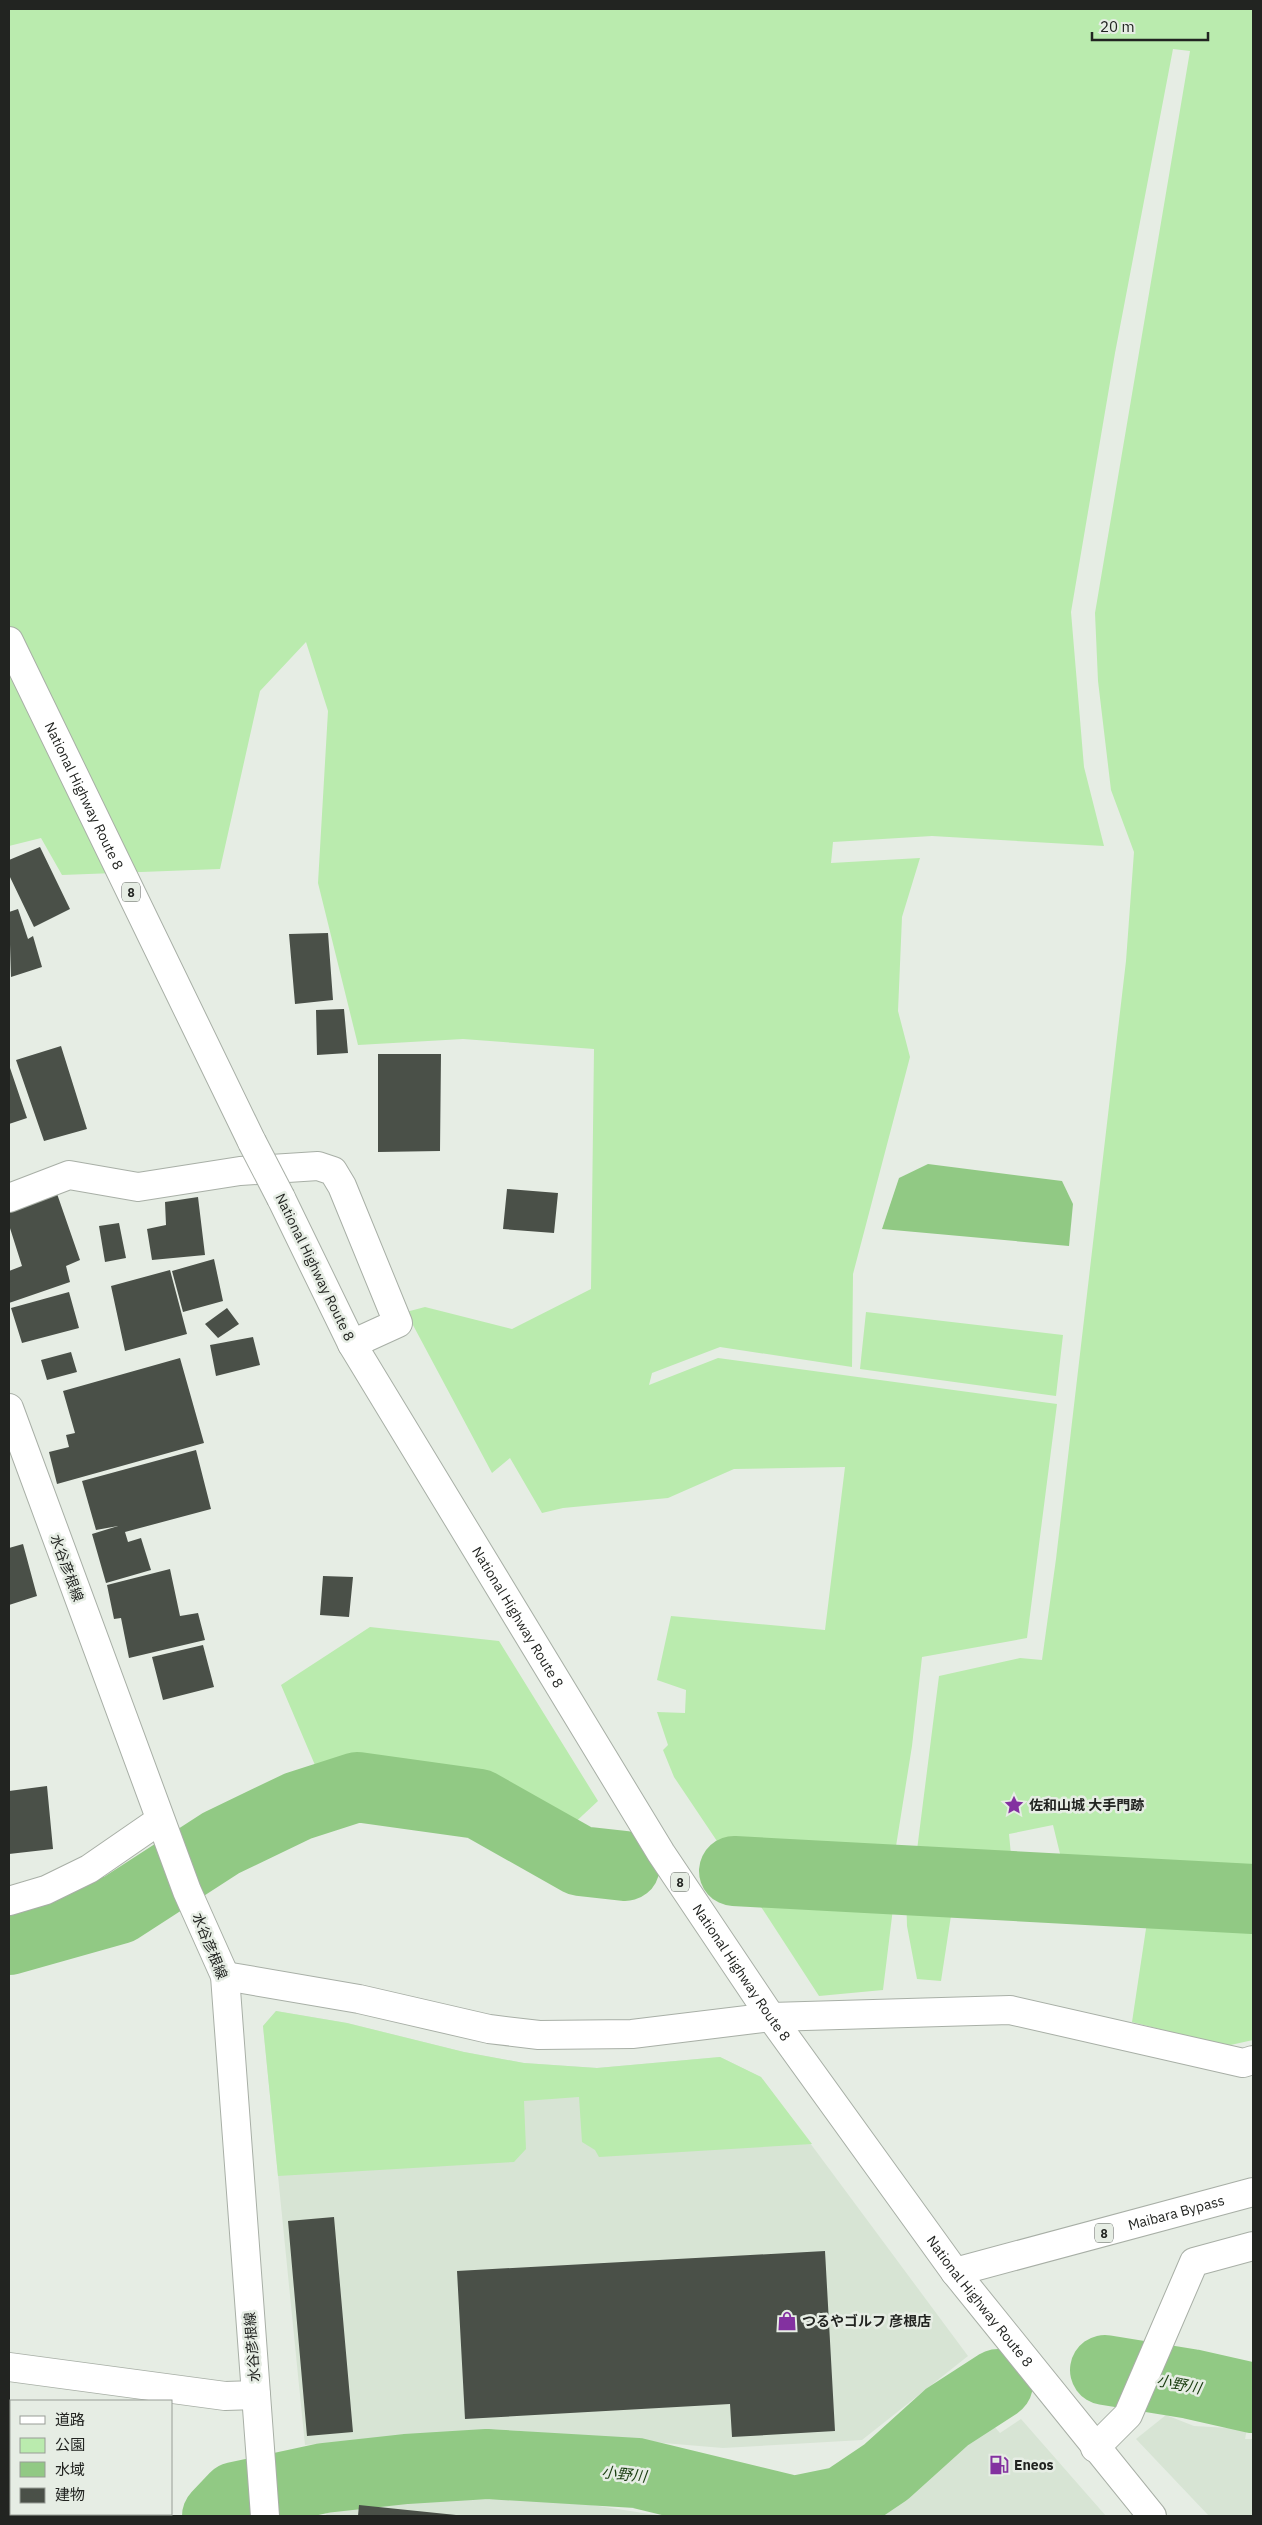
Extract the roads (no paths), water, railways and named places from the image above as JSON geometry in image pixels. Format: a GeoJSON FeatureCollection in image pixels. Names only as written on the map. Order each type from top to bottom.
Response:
{"type":"FeatureCollection","features":[{"type":"Feature","properties":{"kind":"main road","name":"National Highway Route 8"},"geometry":{"type":"LineString","coordinates":[[9,642],[352,1344],[661,1853],[771,2017],[955,2272],[1095,2448],[1152,2516]]}},
{"type":"Feature","properties":{"kind":"main road"},"geometry":{"type":"LineString","coordinates":[[9,1198],[70,1175],[138,1187],[240,1171],[318,1166],[333,1171],[342,1186],[398,1322],[352,1344]]}},
{"type":"Feature","properties":{"kind":"main road","name":"水谷彦根線"},"geometry":{"type":"LineString","coordinates":[[9,1408],[186,1891],[225,1976],[265,2513]]}},
{"type":"Feature","properties":{"kind":"main road"},"geometry":{"type":"LineString","coordinates":[[9,1901],[46,1890],[89,1869],[160,1820]]}},
{"type":"Feature","properties":{"kind":"main road"},"geometry":{"type":"LineString","coordinates":[[225,1976],[358,1999],[488,2030],[539,2035],[632,2034],[771,2017],[1010,2010],[1243,2063],[1253,2060]]}},
{"type":"Feature","properties":{"kind":"main road","name":"Maibara Bypass"},"geometry":{"type":"LineString","coordinates":[[955,2272],[1253,2192]]}},
{"type":"Feature","properties":{"kind":"main road"},"geometry":{"type":"LineString","coordinates":[[1095,2448],[1128,2414],[1194,2262],[1253,2246]]}},
{"type":"Feature","properties":{"kind":"main road"},"geometry":{"type":"LineString","coordinates":[[9,2367],[225,2396],[256,2395]]}},
{"type":"Feature","properties":{"kind":"water"},"geometry":{"type":"Polygon","coordinates":[[[928,1164],[1062,1181],[1073,1204],[1069,1246],[882,1229],[899,1178],[928,1164]]]}},
{"type":"Feature","properties":{"kind":"waterway"},"geometry":{"type":"LineString","coordinates":[[9,1940],[119,1909],[221,1843],[298,1806],[357,1787],[479,1804],[580,1861],[625,1866]]}},
{"type":"Feature","properties":{"kind":"waterway"},"geometry":{"type":"LineString","coordinates":[[734,1871],[1253,1899]]}},
{"type":"Feature","properties":{"kind":"waterway","name":"小野川"},"geometry":{"type":"LineString","coordinates":[[1105,2370],[1191,2384],[1253,2398]]}},
{"type":"Feature","properties":{"kind":"waterway","name":"小野川"},"geometry":{"type":"LineString","coordinates":[[217,2516],[235,2497],[324,2478],[406,2469],[487,2464],[637,2473],[794,2511],[843,2501],[886,2472],[947,2417],[998,2384]]}},
{"type":"Feature","properties":{"kind":"place","name":"佐和山城 大手門跡"},"geometry":{"type":"Point","coordinates":[1014,1805]}},
{"type":"Feature","properties":{"kind":"place","name":"つるやゴルフ 彦根店"},"geometry":{"type":"Point","coordinates":[787,2321]}},
{"type":"Feature","properties":{"kind":"place","name":"Eneos"},"geometry":{"type":"Point","coordinates":[999,2465]}}]}
